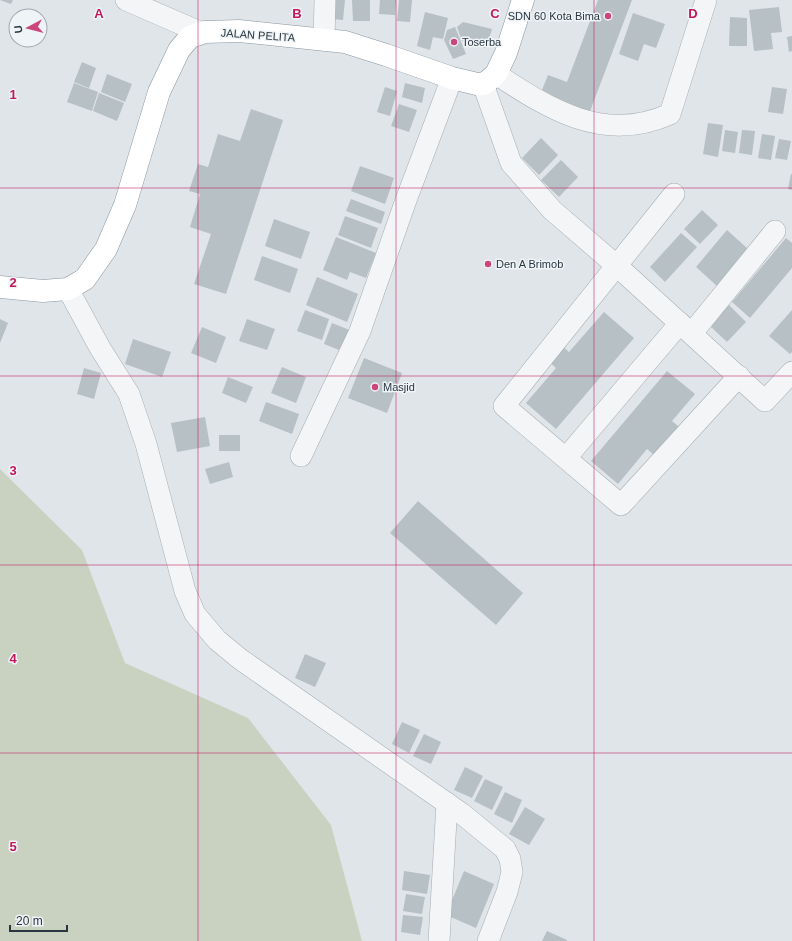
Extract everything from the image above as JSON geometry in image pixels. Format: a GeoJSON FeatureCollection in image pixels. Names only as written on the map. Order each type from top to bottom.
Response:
{"type":"FeatureCollection","features":[{"type":"Feature","properties":{"kind":"highway"},"geometry":{"type":"LineString","coordinates":[[489,79],[506,53],[523,0]]}},
{"type":"Feature","properties":{"kind":"highway","name":"JALAN PELITA"},"geometry":{"type":"LineString","coordinates":[[0,288],[43,291],[68,289],[85,279],[106,249],[125,205],[158,92],[179,50],[190,37],[205,32],[239,32],[345,42],[452,78],[477,84],[489,79]]}},
{"type":"Feature","properties":{"kind":"street"},"geometry":{"type":"LineString","coordinates":[[126,0],[202,33]]}},
{"type":"Feature","properties":{"kind":"street"},"geometry":{"type":"LineString","coordinates":[[324,40],[325,0]]}},
{"type":"Feature","properties":{"kind":"street"},"geometry":{"type":"LineString","coordinates":[[489,79],[581,120],[616,125],[639,124],[659,119],[670,114],[706,0]]}},
{"type":"Feature","properties":{"kind":"street"},"geometry":{"type":"LineString","coordinates":[[301,456],[360,331],[406,200],[452,78]]}},
{"type":"Feature","properties":{"kind":"street"},"geometry":{"type":"LineString","coordinates":[[489,79],[511,163],[552,210],[617,266],[766,401],[792,372]]}},
{"type":"Feature","properties":{"kind":"street"},"geometry":{"type":"LineString","coordinates":[[674,194],[504,406],[621,505],[738,376]]}},
{"type":"Feature","properties":{"kind":"street"},"geometry":{"type":"LineString","coordinates":[[566,458],[776,231]]}},
{"type":"Feature","properties":{"kind":"street"},"geometry":{"type":"LineString","coordinates":[[68,289],[100,348],[129,394],[146,444],[185,591],[195,614],[217,640],[240,659],[447,803],[505,848],[510,859],[512,872],[488,941]]}},
{"type":"Feature","properties":{"kind":"street"},"geometry":{"type":"LineString","coordinates":[[439,941],[447,803]]}},
{"type":"Feature","properties":{"kind":"green space"},"geometry":{"type":"Polygon","coordinates":[[[0,469],[82,550],[125,663],[248,718],[331,825],[362,941],[0,941],[0,469]]]}},
{"type":"Feature","properties":{"kind":"building"},"geometry":{"type":"Polygon","coordinates":[[[0,0],[13,0],[11,4],[0,0]]]}},
{"type":"Feature","properties":{"kind":"building"},"geometry":{"type":"Polygon","coordinates":[[[324,0],[345,0],[343,20],[323,18],[324,0]]]}},
{"type":"Feature","properties":{"kind":"building"},"geometry":{"type":"Polygon","coordinates":[[[352,0],[370,0],[370,21],[353,21],[352,0]]]}},
{"type":"Feature","properties":{"kind":"building"},"geometry":{"type":"Polygon","coordinates":[[[380,0],[396,0],[395,15],[379,14],[380,0]]]}},
{"type":"Feature","properties":{"kind":"building"},"geometry":{"type":"Polygon","coordinates":[[[399,0],[412,0],[410,22],[397,21],[399,0]]]}},
{"type":"Feature","properties":{"kind":"building"},"geometry":{"type":"Polygon","coordinates":[[[598,0],[632,0],[589,114],[540,95],[548,75],[567,82],[598,0]]]}},
{"type":"Feature","properties":{"kind":"building"},"geometry":{"type":"Polygon","coordinates":[[[779,7],[782,32],[771,33],[773,49],[754,51],[749,10],[779,7]]]}},
{"type":"Feature","properties":{"kind":"building"},"geometry":{"type":"Polygon","coordinates":[[[425,12],[448,18],[443,39],[433,37],[430,50],[417,46],[425,12]]]}},
{"type":"Feature","properties":{"kind":"building"},"geometry":{"type":"Polygon","coordinates":[[[633,13],[665,24],[656,48],[644,44],[638,61],[619,54],[633,13]]]}},
{"type":"Feature","properties":{"kind":"building"},"geometry":{"type":"Polygon","coordinates":[[[730,17],[747,18],[747,46],[729,46],[730,17]]]}},
{"type":"Feature","properties":{"kind":"building"},"geometry":{"type":"Polygon","coordinates":[[[463,22],[492,29],[486,48],[462,41],[457,27],[463,22]]]}},
{"type":"Feature","properties":{"kind":"building"},"geometry":{"type":"Polygon","coordinates":[[[455,27],[466,54],[453,59],[444,40],[447,30],[455,27]]]}},
{"type":"Feature","properties":{"kind":"building"},"geometry":{"type":"Polygon","coordinates":[[[792,36],[792,51],[789,52],[787,37],[792,36]]]}},
{"type":"Feature","properties":{"kind":"building"},"geometry":{"type":"Polygon","coordinates":[[[82,62],[96,68],[89,88],[74,82],[82,62]]]}},
{"type":"Feature","properties":{"kind":"building"},"geometry":{"type":"Polygon","coordinates":[[[107,74],[132,84],[125,102],[101,92],[107,74]]]}},
{"type":"Feature","properties":{"kind":"building"},"geometry":{"type":"Polygon","coordinates":[[[74,83],[98,92],[92,111],[67,102],[74,83]]]}},
{"type":"Feature","properties":{"kind":"building"},"geometry":{"type":"Polygon","coordinates":[[[405,83],[425,88],[422,103],[402,97],[405,83]]]}},
{"type":"Feature","properties":{"kind":"building"},"geometry":{"type":"Polygon","coordinates":[[[385,87],[397,91],[390,116],[377,112],[385,87]]]}},
{"type":"Feature","properties":{"kind":"building"},"geometry":{"type":"Polygon","coordinates":[[[772,87],[787,89],[783,114],[768,112],[772,87]]]}},
{"type":"Feature","properties":{"kind":"building"},"geometry":{"type":"Polygon","coordinates":[[[99,93],[124,103],[117,121],[93,111],[99,93]]]}},
{"type":"Feature","properties":{"kind":"building"},"geometry":{"type":"Polygon","coordinates":[[[399,104],[417,110],[409,132],[391,126],[399,104]]]}},
{"type":"Feature","properties":{"kind":"building"},"geometry":{"type":"Polygon","coordinates":[[[251,109],[283,120],[226,294],[194,284],[211,234],[190,227],[200,194],[189,191],[198,164],[208,167],[218,134],[240,141],[251,109]]]}},
{"type":"Feature","properties":{"kind":"building"},"geometry":{"type":"Polygon","coordinates":[[[708,123],[723,125],[718,157],[703,154],[708,123]]]}},
{"type":"Feature","properties":{"kind":"building"},"geometry":{"type":"Polygon","coordinates":[[[725,130],[738,132],[735,153],[722,151],[725,130]]]}},
{"type":"Feature","properties":{"kind":"building"},"geometry":{"type":"Polygon","coordinates":[[[742,130],[755,131],[752,155],[739,153],[742,130]]]}},
{"type":"Feature","properties":{"kind":"building"},"geometry":{"type":"Polygon","coordinates":[[[762,134],[775,136],[771,160],[758,158],[762,134]]]}},
{"type":"Feature","properties":{"kind":"building"},"geometry":{"type":"Polygon","coordinates":[[[541,138],[558,155],[539,175],[522,158],[541,138]]]}},
{"type":"Feature","properties":{"kind":"building"},"geometry":{"type":"Polygon","coordinates":[[[779,139],[791,141],[787,160],[775,158],[779,139]]]}},
{"type":"Feature","properties":{"kind":"building"},"geometry":{"type":"Polygon","coordinates":[[[561,160],[578,177],[559,197],[541,180],[561,160]]]}},
{"type":"Feature","properties":{"kind":"building"},"geometry":{"type":"Polygon","coordinates":[[[360,166],[394,178],[385,204],[351,191],[360,166]]]}},
{"type":"Feature","properties":{"kind":"building"},"geometry":{"type":"Polygon","coordinates":[[[792,174],[792,190],[788,189],[792,174]]]}},
{"type":"Feature","properties":{"kind":"building"},"geometry":{"type":"Polygon","coordinates":[[[351,199],[385,212],[381,224],[346,211],[351,199]]]}},
{"type":"Feature","properties":{"kind":"building"},"geometry":{"type":"Polygon","coordinates":[[[702,210],[718,225],[700,244],[684,229],[702,210]]]}},
{"type":"Feature","properties":{"kind":"building"},"geometry":{"type":"Polygon","coordinates":[[[345,216],[378,228],[371,248],[338,235],[345,216]]]}},
{"type":"Feature","properties":{"kind":"building"},"geometry":{"type":"Polygon","coordinates":[[[274,219],[310,232],[301,259],[265,246],[274,219]]]}},
{"type":"Feature","properties":{"kind":"building"},"geometry":{"type":"Polygon","coordinates":[[[727,230],[748,249],[717,286],[696,267],[727,230]]]}},
{"type":"Feature","properties":{"kind":"building"},"geometry":{"type":"Polygon","coordinates":[[[681,233],[697,247],[665,282],[650,267],[681,233]]]}},
{"type":"Feature","properties":{"kind":"building"},"geometry":{"type":"Polygon","coordinates":[[[336,237],[376,253],[366,278],[350,272],[347,280],[323,270],[336,237]]]}},
{"type":"Feature","properties":{"kind":"building"},"geometry":{"type":"Polygon","coordinates":[[[786,238],[792,243],[792,268],[750,318],[732,302],[786,238]]]}},
{"type":"Feature","properties":{"kind":"building"},"geometry":{"type":"Polygon","coordinates":[[[262,256],[298,269],[290,293],[254,280],[262,256]]]}},
{"type":"Feature","properties":{"kind":"building"},"geometry":{"type":"Polygon","coordinates":[[[317,277],[358,294],[347,322],[306,305],[317,277]]]}},
{"type":"Feature","properties":{"kind":"building"},"geometry":{"type":"Polygon","coordinates":[[[729,305],[746,322],[727,342],[709,325],[729,305]]]}},
{"type":"Feature","properties":{"kind":"building"},"geometry":{"type":"Polygon","coordinates":[[[305,310],[329,319],[322,340],[297,331],[305,310]]]}},
{"type":"Feature","properties":{"kind":"building"},"geometry":{"type":"Polygon","coordinates":[[[792,310],[792,352],[790,354],[769,336],[792,310]]]}},
{"type":"Feature","properties":{"kind":"building"},"geometry":{"type":"Polygon","coordinates":[[[604,312],[634,338],[556,429],[526,403],[556,368],[546,359],[559,343],[569,352],[604,312]]]}},
{"type":"Feature","properties":{"kind":"building"},"geometry":{"type":"Polygon","coordinates":[[[0,319],[8,323],[0,343],[0,319]]]}},
{"type":"Feature","properties":{"kind":"building"},"geometry":{"type":"Polygon","coordinates":[[[247,319],[275,329],[267,350],[239,341],[247,319]]]}},
{"type":"Feature","properties":{"kind":"building"},"geometry":{"type":"Polygon","coordinates":[[[332,323],[352,331],[344,352],[324,344],[332,323]]]}},
{"type":"Feature","properties":{"kind":"building"},"geometry":{"type":"Polygon","coordinates":[[[202,327],[226,337],[216,363],[191,353],[202,327]]]}},
{"type":"Feature","properties":{"kind":"building"},"geometry":{"type":"Polygon","coordinates":[[[133,339],[171,352],[162,377],[125,364],[133,339]]]}},
{"type":"Feature","properties":{"kind":"building"},"geometry":{"type":"Polygon","coordinates":[[[364,358],[402,373],[387,413],[348,398],[364,358]]]}},
{"type":"Feature","properties":{"kind":"building"},"geometry":{"type":"Polygon","coordinates":[[[282,367],[306,377],[296,403],[271,393],[282,367]]]}},
{"type":"Feature","properties":{"kind":"building"},"geometry":{"type":"Polygon","coordinates":[[[84,368],[101,373],[94,399],[77,394],[84,368]]]}},
{"type":"Feature","properties":{"kind":"building"},"geometry":{"type":"Polygon","coordinates":[[[667,371],[695,394],[672,421],[684,431],[660,460],[647,449],[618,484],[591,461],[667,371]]]}},
{"type":"Feature","properties":{"kind":"building"},"geometry":{"type":"Polygon","coordinates":[[[228,377],[253,387],[246,403],[222,393],[228,377]]]}},
{"type":"Feature","properties":{"kind":"building"},"geometry":{"type":"Polygon","coordinates":[[[266,402],[299,414],[292,434],[259,421],[266,402]]]}},
{"type":"Feature","properties":{"kind":"building"},"geometry":{"type":"Polygon","coordinates":[[[205,417],[210,446],[177,452],[171,423],[205,417]]]}},
{"type":"Feature","properties":{"kind":"building"},"geometry":{"type":"Polygon","coordinates":[[[219,435],[240,435],[240,451],[219,451],[219,435]]]}},
{"type":"Feature","properties":{"kind":"building"},"geometry":{"type":"Polygon","coordinates":[[[229,462],[233,477],[210,484],[205,469],[229,462]]]}},
{"type":"Feature","properties":{"kind":"building"},"geometry":{"type":"Polygon","coordinates":[[[418,501],[523,593],[496,625],[390,533],[418,501]]]}},
{"type":"Feature","properties":{"kind":"building"},"geometry":{"type":"Polygon","coordinates":[[[305,654],[326,663],[315,687],[295,678],[305,654]]]}},
{"type":"Feature","properties":{"kind":"building"},"geometry":{"type":"Polygon","coordinates":[[[402,722],[420,730],[409,753],[392,744],[402,722]]]}},
{"type":"Feature","properties":{"kind":"building"},"geometry":{"type":"Polygon","coordinates":[[[424,734],[441,742],[431,764],[413,756],[424,734]]]}},
{"type":"Feature","properties":{"kind":"building"},"geometry":{"type":"Polygon","coordinates":[[[465,767],[483,776],[472,798],[454,790],[465,767]]]}},
{"type":"Feature","properties":{"kind":"building"},"geometry":{"type":"Polygon","coordinates":[[[485,779],[503,787],[492,810],[474,801],[485,779]]]}},
{"type":"Feature","properties":{"kind":"building"},"geometry":{"type":"Polygon","coordinates":[[[505,792],[522,800],[512,823],[494,814],[505,792]]]}},
{"type":"Feature","properties":{"kind":"building"},"geometry":{"type":"Polygon","coordinates":[[[525,807],[545,819],[529,845],[509,834],[525,807]]]}},
{"type":"Feature","properties":{"kind":"building"},"geometry":{"type":"Polygon","coordinates":[[[404,871],[430,875],[427,894],[402,890],[404,871]]]}},
{"type":"Feature","properties":{"kind":"building"},"geometry":{"type":"Polygon","coordinates":[[[464,871],[494,884],[476,928],[446,915],[464,871]]]}},
{"type":"Feature","properties":{"kind":"building"},"geometry":{"type":"Polygon","coordinates":[[[406,894],[425,897],[422,914],[403,911],[406,894]]]}},
{"type":"Feature","properties":{"kind":"building"},"geometry":{"type":"Polygon","coordinates":[[[403,915],[423,917],[420,935],[401,932],[403,915]]]}},
{"type":"Feature","properties":{"kind":"building"},"geometry":{"type":"Polygon","coordinates":[[[547,931],[567,940],[567,941],[542,941],[547,931]]]}},
{"type":"Feature","properties":{"kind":"place","name":"SDN 60 Kota Bima"},"geometry":{"type":"Point","coordinates":[608,16]}},
{"type":"Feature","properties":{"kind":"place","name":"Toserba"},"geometry":{"type":"Point","coordinates":[454,42]}},
{"type":"Feature","properties":{"kind":"place","name":"Den A Brimob"},"geometry":{"type":"Point","coordinates":[488,264]}},
{"type":"Feature","properties":{"kind":"place","name":"Masjid"},"geometry":{"type":"Point","coordinates":[375,387]}}]}
